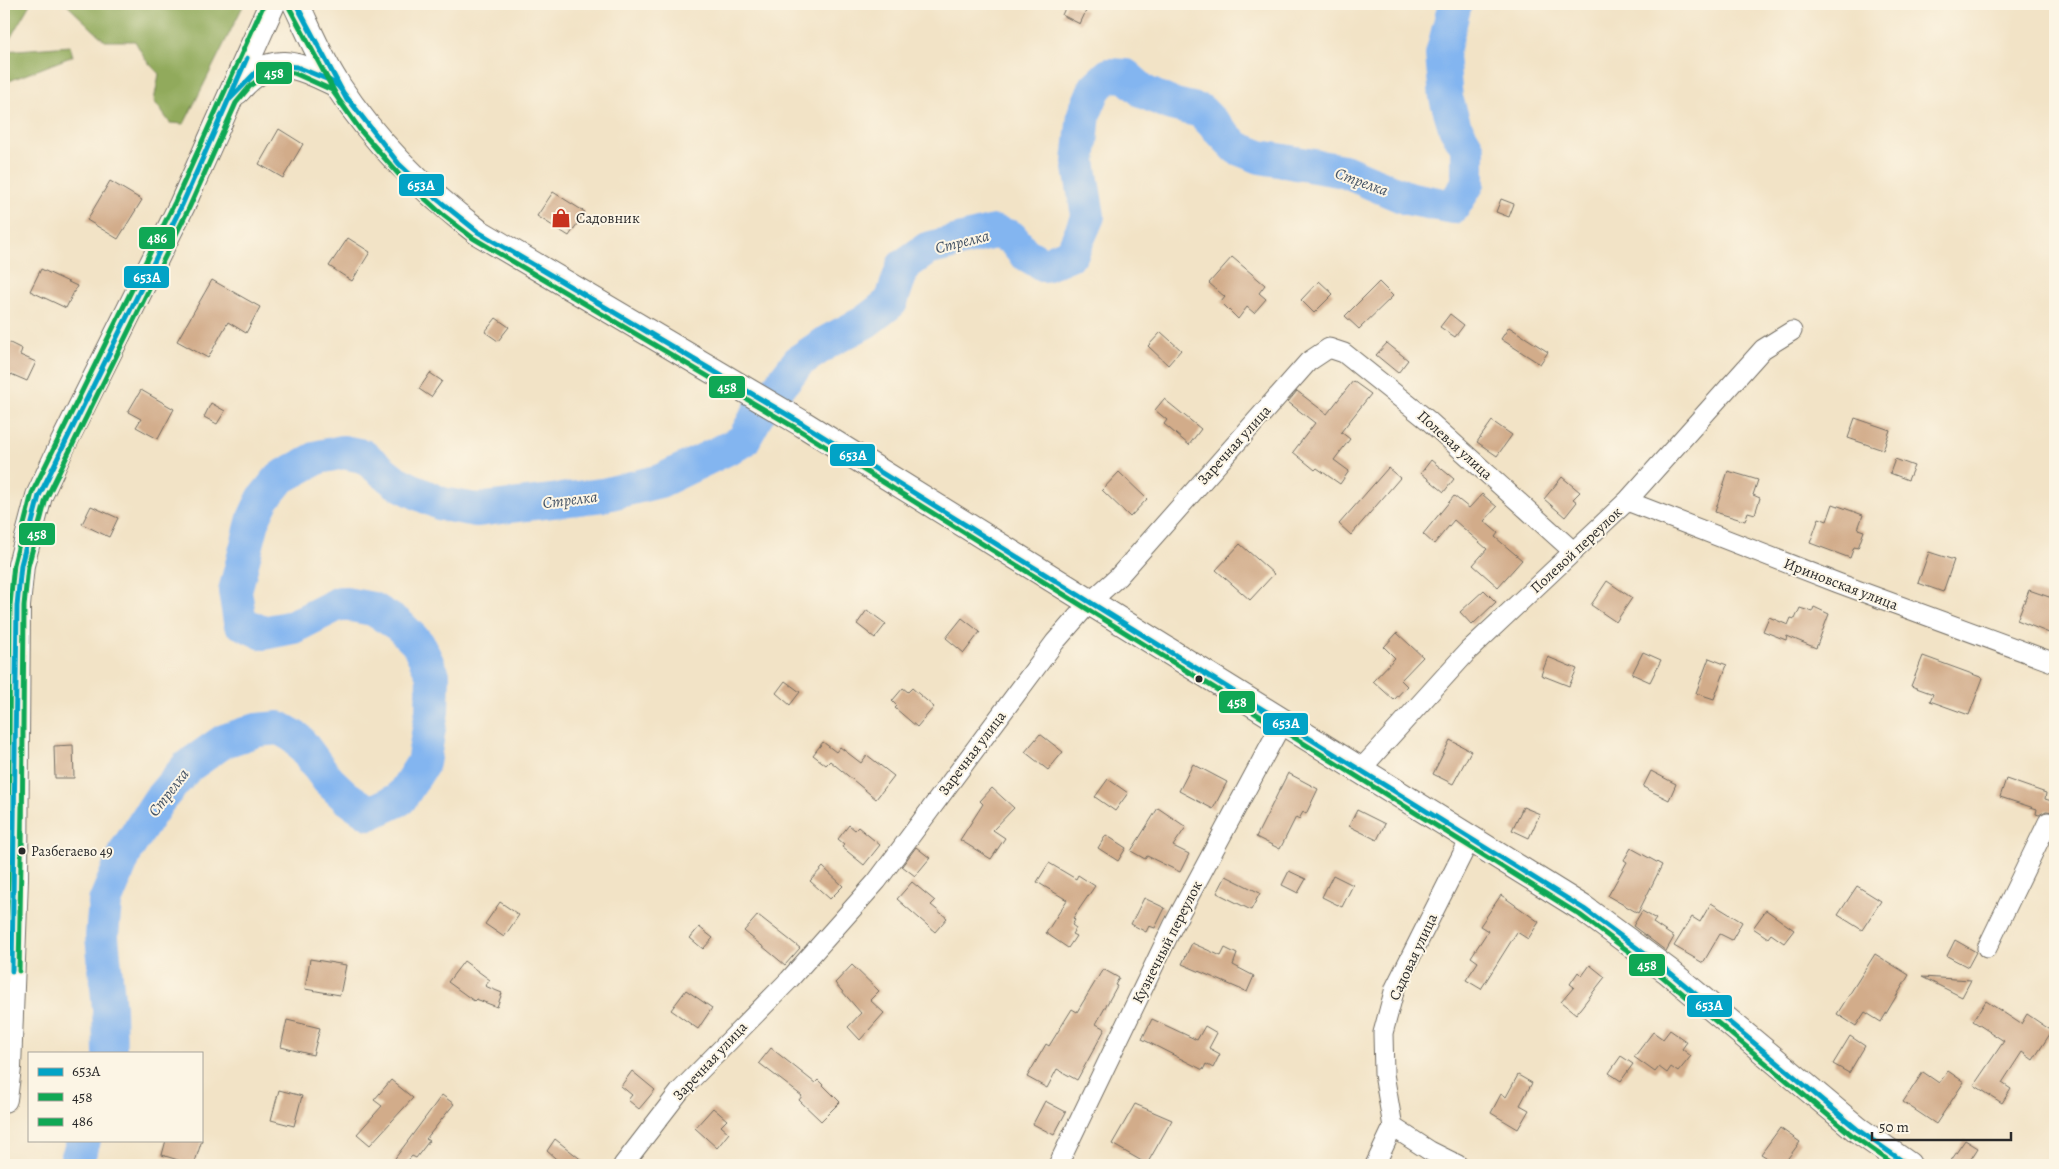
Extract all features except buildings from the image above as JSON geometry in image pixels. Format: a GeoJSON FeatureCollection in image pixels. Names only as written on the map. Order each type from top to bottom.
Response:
{"type":"FeatureCollection","features":[{"type":"Feature","properties":{"kind":"main road"},"geometry":{"type":"LineString","coordinates":[[4,1099],[15,880],[17,606],[21,565],[29,528],[39,496],[63,444],[182,205],[272,4]]}},
{"type":"Feature","properties":{"kind":"main road"},"geometry":{"type":"LineString","coordinates":[[296,4],[337,84],[388,152],[448,209],[478,232],[803,424],[1471,837],[1584,909],[1668,971],[1858,1130],[1908,1165]]}},
{"type":"Feature","properties":{"kind":"main road"},"geometry":{"type":"LineString","coordinates":[[230,99],[246,79],[263,68],[280,63],[309,71],[337,84]]}},
{"type":"Feature","properties":{"kind":"street","name":"Полевой переулок"},"geometry":{"type":"LineString","coordinates":[[1360,770],[1468,651],[1627,501],[1763,350],[1792,331]]}},
{"type":"Feature","properties":{"kind":"street","name":"Полевая улица"},"geometry":{"type":"LineString","coordinates":[[1329,348],[1344,353],[1429,421],[1574,552]]}},
{"type":"Feature","properties":{"kind":"street","name":"Заречная улица"},"geometry":{"type":"LineString","coordinates":[[623,1165],[680,1091],[789,980],[876,881],[1055,642],[1090,602],[1118,577],[1308,362],[1329,348]]}},
{"type":"Feature","properties":{"kind":"street","name":"Ириновская улица"},"geometry":{"type":"LineString","coordinates":[[1627,501],[1838,583],[2055,663]]}},
{"type":"Feature","properties":{"kind":"street","name":"Кузнечный переулок"},"geometry":{"type":"LineString","coordinates":[[1058,1165],[1173,926],[1283,721]]}},
{"type":"Feature","properties":{"kind":"street"},"geometry":{"type":"LineString","coordinates":[[1987,948],[2048,822],[2055,824]]}},
{"type":"Feature","properties":{"kind":"street","name":"Садовая улица"},"geometry":{"type":"LineString","coordinates":[[1393,1127],[1384,1074],[1383,1033],[1395,988],[1471,837]]}},
{"type":"Feature","properties":{"kind":"street"},"geometry":{"type":"LineString","coordinates":[[1375,1165],[1393,1127],[1430,1151],[1458,1165]]}},
{"type":"Feature","properties":{"kind":"green space"},"geometry":{"type":"Polygon","coordinates":[[[4,4],[30,4],[4,49],[4,4]]]}},
{"type":"Feature","properties":{"kind":"green space"},"geometry":{"type":"Polygon","coordinates":[[[66,4],[244,4],[184,124],[170,123],[154,101],[159,74],[145,59],[135,41],[105,41],[66,4]]]}},
{"type":"Feature","properties":{"kind":"green space"},"geometry":{"type":"Polygon","coordinates":[[[70,46],[73,56],[4,83],[4,51],[70,46]]]}},
{"type":"Feature","properties":{"kind":"waterway","name":"Стрелка"},"geometry":{"type":"LineString","coordinates":[[110,1052],[109,1008],[102,936],[105,902],[127,849],[159,800],[187,767],[224,741],[257,730],[279,728],[297,738],[328,780],[346,797],[370,813],[400,799],[423,763],[432,711],[433,675],[418,644],[399,625],[373,609],[340,603],[293,627],[263,633],[240,622],[235,591],[254,518],[263,499],[280,478],[319,457],[343,452],[363,456],[396,482],[442,504],[476,510],[603,495],[660,481],[743,441],[759,412],[799,361],[829,341],[865,322],[891,302],[903,266],[927,249],[994,232],[1011,237],[1024,253],[1044,265],[1072,253],[1088,216],[1079,162],[1084,114],[1095,88],[1109,75],[1126,76],[1144,92],[1171,104],[1201,111],[1237,148],[1260,157],[1344,171],[1407,198],[1453,207],[1468,183],[1468,149],[1455,127],[1446,98],[1442,55],[1455,4]]}},
{"type":"Feature","properties":{"kind":"waterway","name":"Стрелка"},"geometry":{"type":"LineString","coordinates":[[75,1165],[83,1142]]}},
{"type":"Feature","properties":{"kind":"transit line","name":"486"},"geometry":{"type":"LineString","coordinates":[[4,980],[8,879],[10,605],[14,564],[32,493],[175,202],[264,4]]}},
{"type":"Feature","properties":{"kind":"transit line","name":"653А"},"geometry":{"type":"LineString","coordinates":[[296,4],[347,100]]}},
{"type":"Feature","properties":{"kind":"transit line","name":"458"},"geometry":{"type":"LineString","coordinates":[[289,7],[341,104]]}},
{"type":"Feature","properties":{"kind":"transit line","name":"653А"},"geometry":{"type":"LineString","coordinates":[[12,971],[17,606],[21,565],[39,496],[182,205],[247,58]]}},
{"type":"Feature","properties":{"kind":"transit line","name":"653А"},"geometry":{"type":"LineString","coordinates":[[230,99],[256,72],[274,65],[297,67],[329,80],[338,86],[399,164],[432,195],[478,232],[803,424],[1584,909],[1668,971],[1858,1130],[1908,1165]]}},
{"type":"Feature","properties":{"kind":"transit line","name":"458"},"geometry":{"type":"LineString","coordinates":[[22,851],[24,606],[28,566],[46,499],[189,208],[236,103],[251,85],[266,75],[280,71],[294,73],[332,90],[361,131],[401,177],[443,215],[473,238],[799,430],[1580,915],[1663,977],[1853,1136],[1895,1165]]}},
{"type":"Feature","properties":{"kind":"transit line","name":"458"},"geometry":{"type":"LineString","coordinates":[[19,971],[22,806]]}},
{"type":"Feature","properties":{"kind":"place","name":"Садовник"},"geometry":{"type":"Point","coordinates":[561,218]}},
{"type":"Feature","properties":{"kind":"place","name":"Разбегаево 49"},"geometry":{"type":"Point","coordinates":[22,851]}}]}
